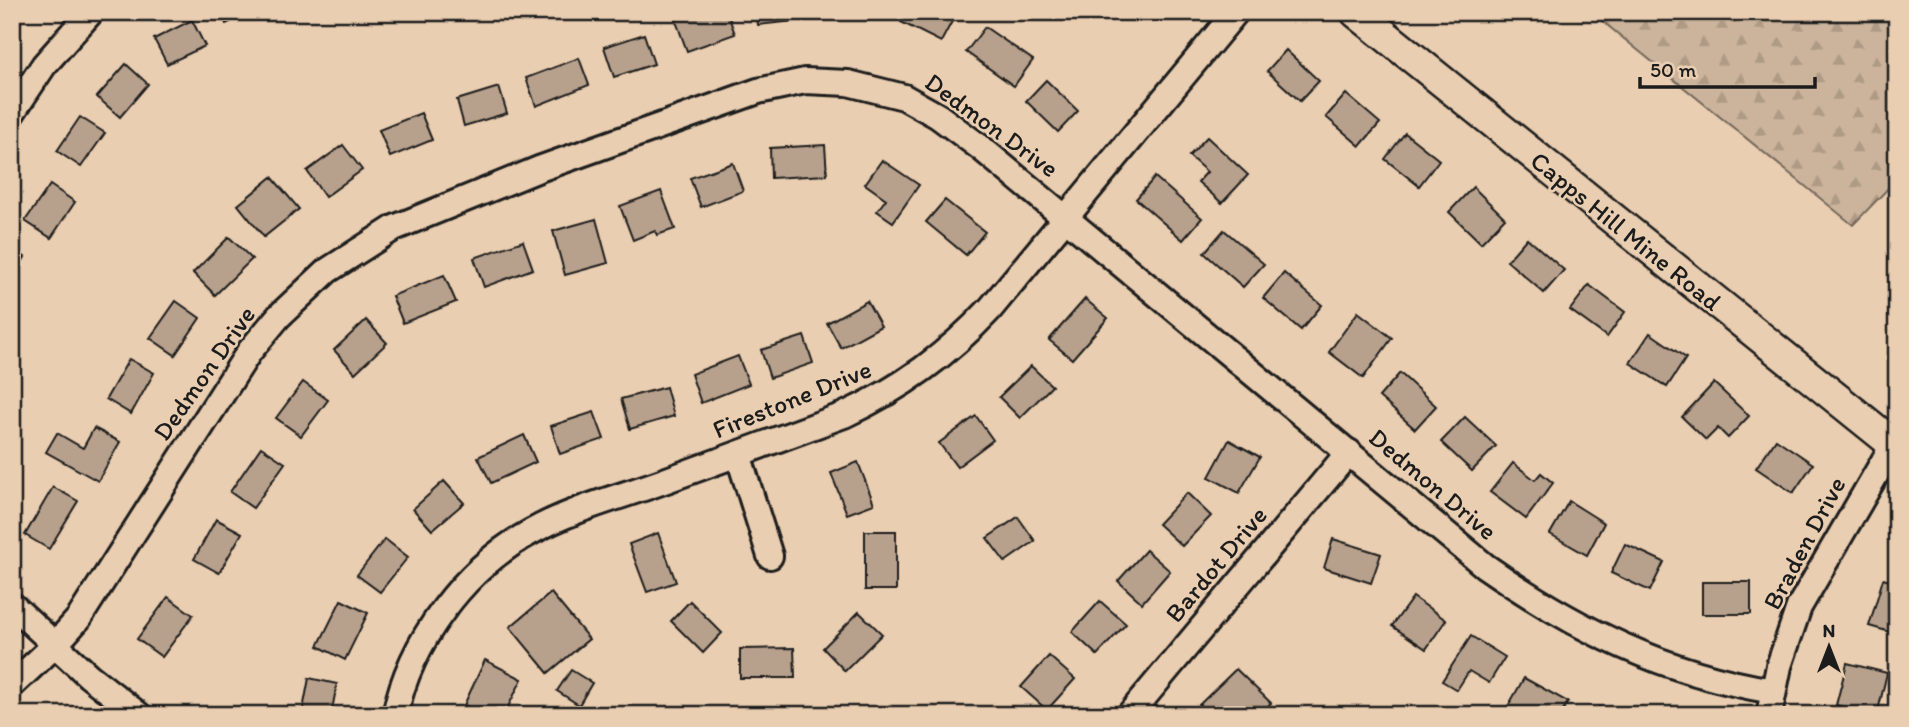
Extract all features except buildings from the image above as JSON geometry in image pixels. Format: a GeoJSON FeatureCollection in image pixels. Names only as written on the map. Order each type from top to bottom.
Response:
{"type":"FeatureCollection","features":[{"type":"Feature","properties":{"kind":"street"},"geometry":{"type":"LineString","coordinates":[[12,113],[50,57],[91,12]]}},
{"type":"Feature","properties":{"kind":"street","name":"Firestone Drive"},"geometry":{"type":"LineString","coordinates":[[394,715],[417,654],[436,621],[456,595],[508,546],[559,519],[844,415],[884,397],[916,377],[956,345],[1066,218],[1236,12]]}},
{"type":"Feature","properties":{"kind":"street","name":"Capps Hill Mine Road"},"geometry":{"type":"LineString","coordinates":[[1356,12],[1895,446]]}},
{"type":"Feature","properties":{"kind":"street","name":"Dedmon Drive"},"geometry":{"type":"LineString","coordinates":[[12,685],[55,645],[79,618],[132,539],[249,352],[279,316],[327,271],[355,250],[394,228],[456,200],[758,91],[820,80],[859,85],[904,97],[970,140],[1485,565],[1581,628],[1656,661],[1771,703]]}},
{"type":"Feature","properties":{"kind":"street","name":"Braden Drive"},"geometry":{"type":"LineString","coordinates":[[1771,703],[1805,592],[1895,446]]}},
{"type":"Feature","properties":{"kind":"street","name":"Bardot Drive"},"geometry":{"type":"LineString","coordinates":[[1129,715],[1349,452]]}},
{"type":"Feature","properties":{"kind":"street"},"geometry":{"type":"LineString","coordinates":[[738,454],[770,556]]}},
{"type":"Feature","properties":{"kind":"street"},"geometry":{"type":"LineString","coordinates":[[12,605],[89,676],[139,715]]}},
{"type":"Feature","properties":{"kind":"green space"},"geometry":{"type":"Polygon","coordinates":[[[1591,12],[1897,12],[1897,179],[1853,225],[1591,12]]]}}]}
